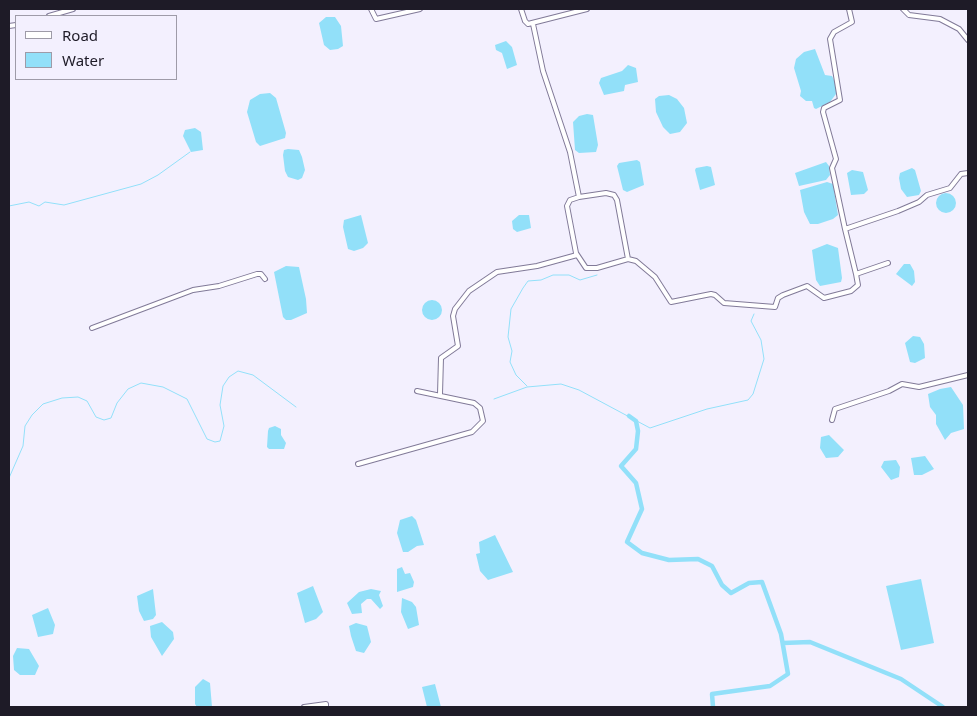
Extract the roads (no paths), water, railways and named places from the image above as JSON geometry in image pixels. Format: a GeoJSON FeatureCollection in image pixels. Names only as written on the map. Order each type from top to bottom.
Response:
{"type":"FeatureCollection","features":[{"type":"Feature","properties":{"kind":"street"},"geometry":{"type":"LineString","coordinates":[[53,15],[74,9]]}},
{"type":"Feature","properties":{"kind":"street"},"geometry":{"type":"LineString","coordinates":[[371,9],[376,19],[420,9]]}},
{"type":"Feature","properties":{"kind":"street"},"geometry":{"type":"LineString","coordinates":[[521,9],[525,21],[533,24],[587,9]]}},
{"type":"Feature","properties":{"kind":"street"},"geometry":{"type":"LineString","coordinates":[[628,260],[617,200],[614,196],[606,192],[580,197],[567,203],[577,255],[586,268],[597,268],[628,260],[636,261],[655,278],[671,302],[711,294],[724,303],[775,307],[778,298],[807,286],[824,298],[851,291],[858,284],[832,168],[836,159],[823,112],[824,108],[840,100],[830,39],[834,32],[852,22],[849,9]]}},
{"type":"Feature","properties":{"kind":"street"},"geometry":{"type":"LineString","coordinates":[[903,9],[909,15],[940,19],[959,30],[968,40]]}},
{"type":"Feature","properties":{"kind":"street"},"geometry":{"type":"LineString","coordinates":[[533,24],[543,71],[570,152],[580,197]]}},
{"type":"Feature","properties":{"kind":"street"},"geometry":{"type":"LineString","coordinates":[[844,228],[898,211],[918,202],[927,195],[950,188],[960,174],[968,173]]}},
{"type":"Feature","properties":{"kind":"street"},"geometry":{"type":"LineString","coordinates":[[440,394],[441,358],[458,346],[453,316],[455,309],[469,291],[497,272],[537,266],[577,255]]}},
{"type":"Feature","properties":{"kind":"street"},"geometry":{"type":"LineString","coordinates":[[856,274],[888,263]]}},
{"type":"Feature","properties":{"kind":"street"},"geometry":{"type":"LineString","coordinates":[[92,328],[192,290],[218,286],[257,274],[261,274],[265,279]]}},
{"type":"Feature","properties":{"kind":"street"},"geometry":{"type":"LineString","coordinates":[[832,420],[835,409],[889,391],[902,384],[919,387],[968,375]]}},
{"type":"Feature","properties":{"kind":"street"},"geometry":{"type":"LineString","coordinates":[[358,464],[472,432],[483,421],[478,405],[440,394],[417,391]]}},
{"type":"Feature","properties":{"kind":"street"},"geometry":{"type":"LineString","coordinates":[[304,707],[326,704],[326,707]]}},
{"type":"Feature","properties":{"kind":"water"},"geometry":{"type":"Polygon","coordinates":[[[326,17],[335,17],[341,26],[343,46],[338,49],[330,50],[324,45],[319,23],[326,17]]]}},
{"type":"Feature","properties":{"kind":"water"},"geometry":{"type":"Polygon","coordinates":[[[506,41],[512,47],[517,65],[507,69],[502,53],[496,50],[495,45],[506,41]]]}},
{"type":"Feature","properties":{"kind":"water"},"geometry":{"type":"Polygon","coordinates":[[[815,49],[825,75],[832,76],[836,84],[836,94],[830,102],[816,109],[812,101],[806,101],[800,96],[801,91],[794,68],[796,59],[804,52],[815,49]]]}},
{"type":"Feature","properties":{"kind":"water"},"geometry":{"type":"Polygon","coordinates":[[[628,65],[636,68],[638,82],[625,85],[624,91],[604,95],[599,83],[601,78],[622,71],[628,65]]]}},
{"type":"Feature","properties":{"kind":"water"},"geometry":{"type":"Polygon","coordinates":[[[270,93],[276,98],[286,133],[285,138],[260,146],[256,142],[247,112],[250,100],[260,94],[270,93]]]}},
{"type":"Feature","properties":{"kind":"water"},"geometry":{"type":"Polygon","coordinates":[[[669,95],[677,99],[684,108],[687,123],[680,132],[670,134],[663,127],[656,112],[655,99],[659,96],[669,95]]]}},
{"type":"Feature","properties":{"kind":"water"},"geometry":{"type":"Polygon","coordinates":[[[593,115],[598,145],[596,152],[579,153],[575,150],[573,122],[579,116],[593,115]]]}},
{"type":"Feature","properties":{"kind":"water"},"geometry":{"type":"Polygon","coordinates":[[[195,128],[201,132],[203,150],[191,152],[183,136],[185,130],[195,128]]]}},
{"type":"Feature","properties":{"kind":"water"},"geometry":{"type":"Polygon","coordinates":[[[284,150],[299,150],[302,157],[305,170],[302,178],[298,180],[288,177],[285,171],[283,155],[284,150]]]}},
{"type":"Feature","properties":{"kind":"water"},"geometry":{"type":"Polygon","coordinates":[[[637,160],[640,162],[644,185],[627,192],[623,190],[617,166],[619,163],[637,160]]]}},
{"type":"Feature","properties":{"kind":"water"},"geometry":{"type":"Polygon","coordinates":[[[826,162],[829,166],[830,175],[826,180],[799,186],[795,173],[826,162]]]}},
{"type":"Feature","properties":{"kind":"water"},"geometry":{"type":"Polygon","coordinates":[[[711,167],[715,185],[700,190],[695,170],[696,168],[711,167]]]}},
{"type":"Feature","properties":{"kind":"water"},"geometry":{"type":"Polygon","coordinates":[[[912,168],[915,170],[921,191],[919,195],[907,197],[901,189],[899,178],[900,173],[912,168]]]}},
{"type":"Feature","properties":{"kind":"water"},"geometry":{"type":"Polygon","coordinates":[[[852,170],[863,172],[868,190],[864,194],[851,195],[847,173],[852,170]]]}},
{"type":"Feature","properties":{"kind":"water"},"geometry":{"type":"Polygon","coordinates":[[[827,182],[833,184],[838,215],[833,219],[818,224],[810,224],[804,212],[800,190],[827,182]]]}},
{"type":"Feature","properties":{"kind":"water"},"geometry":{"type":"Polygon","coordinates":[[[946,193],[953,196],[956,203],[953,210],[946,213],[939,210],[936,203],[939,196],[946,193]]]}},
{"type":"Feature","properties":{"kind":"water"},"geometry":{"type":"Polygon","coordinates":[[[361,215],[368,243],[363,248],[354,251],[348,249],[343,227],[344,220],[361,215]]]}},
{"type":"Feature","properties":{"kind":"water"},"geometry":{"type":"Polygon","coordinates":[[[519,215],[529,215],[531,228],[517,232],[513,229],[512,221],[519,215]]]}},
{"type":"Feature","properties":{"kind":"water"},"geometry":{"type":"Polygon","coordinates":[[[827,244],[838,248],[842,278],[841,282],[820,286],[816,280],[812,250],[827,244]]]}},
{"type":"Feature","properties":{"kind":"water"},"geometry":{"type":"Polygon","coordinates":[[[904,264],[910,264],[914,271],[915,282],[912,286],[896,274],[904,264]]]}},
{"type":"Feature","properties":{"kind":"water"},"geometry":{"type":"Polygon","coordinates":[[[286,266],[299,267],[306,299],[307,313],[291,320],[286,320],[283,317],[274,272],[286,266]]]}},
{"type":"Feature","properties":{"kind":"water"},"geometry":{"type":"Polygon","coordinates":[[[428,300],[436,300],[442,306],[442,314],[436,320],[428,320],[422,314],[422,306],[428,300]]]}},
{"type":"Feature","properties":{"kind":"water"},"geometry":{"type":"Polygon","coordinates":[[[913,336],[920,337],[924,344],[925,358],[915,363],[910,362],[905,343],[913,336]]]}},
{"type":"Feature","properties":{"kind":"water"},"geometry":{"type":"Polygon","coordinates":[[[951,387],[963,405],[964,429],[951,433],[945,440],[936,424],[936,415],[930,407],[928,394],[951,387]]]}},
{"type":"Feature","properties":{"kind":"water"},"geometry":{"type":"Polygon","coordinates":[[[275,426],[281,429],[281,435],[286,443],[284,449],[269,449],[267,447],[269,428],[275,426]]]}},
{"type":"Feature","properties":{"kind":"water"},"geometry":{"type":"Polygon","coordinates":[[[829,435],[844,450],[838,457],[826,458],[820,448],[821,437],[829,435]]]}},
{"type":"Feature","properties":{"kind":"water"},"geometry":{"type":"Polygon","coordinates":[[[925,456],[934,469],[922,475],[914,475],[911,458],[925,456]]]}},
{"type":"Feature","properties":{"kind":"water"},"geometry":{"type":"Polygon","coordinates":[[[896,460],[900,467],[899,477],[891,480],[881,467],[884,461],[896,460]]]}},
{"type":"Feature","properties":{"kind":"water"},"geometry":{"type":"Polygon","coordinates":[[[412,516],[416,520],[424,545],[417,546],[408,552],[403,552],[397,533],[400,520],[412,516]]]}},
{"type":"Feature","properties":{"kind":"water"},"geometry":{"type":"Polygon","coordinates":[[[495,535],[513,572],[488,580],[480,571],[476,554],[480,553],[479,542],[495,535]]]}},
{"type":"Feature","properties":{"kind":"water"},"geometry":{"type":"Polygon","coordinates":[[[402,567],[405,574],[410,573],[414,582],[413,587],[397,592],[397,569],[402,567]]]}},
{"type":"Feature","properties":{"kind":"water"},"geometry":{"type":"Polygon","coordinates":[[[921,579],[934,643],[901,650],[886,586],[921,579]]]}},
{"type":"Feature","properties":{"kind":"water"},"geometry":{"type":"Polygon","coordinates":[[[313,586],[323,612],[316,619],[305,623],[297,593],[313,586]]]}},
{"type":"Feature","properties":{"kind":"water"},"geometry":{"type":"Polygon","coordinates":[[[153,589],[156,615],[153,619],[144,621],[139,611],[137,596],[153,589]]]}},
{"type":"Feature","properties":{"kind":"water"},"geometry":{"type":"Polygon","coordinates":[[[371,589],[381,591],[379,595],[383,606],[380,609],[371,599],[367,599],[361,604],[362,613],[352,614],[347,603],[359,592],[371,589]]]}},
{"type":"Feature","properties":{"kind":"water"},"geometry":{"type":"Polygon","coordinates":[[[402,598],[412,602],[416,607],[419,625],[408,629],[401,612],[402,598]]]}},
{"type":"Feature","properties":{"kind":"water"},"geometry":{"type":"Polygon","coordinates":[[[48,608],[55,625],[53,634],[38,637],[32,615],[48,608]]]}},
{"type":"Feature","properties":{"kind":"water"},"geometry":{"type":"Polygon","coordinates":[[[162,622],[173,632],[174,639],[162,656],[151,637],[150,626],[162,622]]]}},
{"type":"Feature","properties":{"kind":"water"},"geometry":{"type":"Polygon","coordinates":[[[356,623],[367,626],[371,642],[364,653],[356,651],[351,636],[349,626],[356,623]]]}},
{"type":"Feature","properties":{"kind":"water"},"geometry":{"type":"Polygon","coordinates":[[[17,648],[29,649],[39,666],[35,675],[20,675],[14,670],[13,656],[17,648]]]}},
{"type":"Feature","properties":{"kind":"water"},"geometry":{"type":"Polygon","coordinates":[[[203,679],[210,683],[212,707],[197,707],[195,704],[195,687],[203,679]]]}},
{"type":"Feature","properties":{"kind":"water"},"geometry":{"type":"Polygon","coordinates":[[[435,684],[441,707],[427,707],[422,687],[435,684]]]}},
{"type":"Feature","properties":{"kind":"waterway"},"geometry":{"type":"LineString","coordinates":[[9,206],[29,202],[39,206],[45,202],[64,205],[141,184],[158,175],[190,152]]}},
{"type":"Feature","properties":{"kind":"waterway"},"geometry":{"type":"LineString","coordinates":[[527,386],[516,375],[510,362],[512,351],[508,337],[511,309],[523,288],[528,281],[541,280],[553,275],[569,275],[580,280],[597,275]]}},
{"type":"Feature","properties":{"kind":"waterway"},"geometry":{"type":"LineString","coordinates":[[494,399],[527,387],[561,384],[579,390],[650,428],[707,409],[748,400],[753,394],[764,359],[761,340],[751,321],[754,314]]}},
{"type":"Feature","properties":{"kind":"waterway"},"geometry":{"type":"LineString","coordinates":[[9,478],[23,446],[25,426],[32,415],[43,404],[62,398],[78,397],[87,401],[96,417],[104,420],[111,418],[117,403],[128,389],[141,383],[163,387],[187,399],[207,439],[215,442],[220,441],[224,426],[220,405],[223,386],[229,377],[238,371],[253,375],[296,407]]}},
{"type":"Feature","properties":{"kind":"waterway"},"geometry":{"type":"LineString","coordinates":[[629,416],[636,421],[638,431],[636,449],[621,466],[636,483],[642,509],[627,542],[642,553],[669,560],[698,559],[712,566],[722,585],[731,593],[749,583],[762,582],[781,634],[788,674],[770,686],[712,694],[713,707]]}},
{"type":"Feature","properties":{"kind":"waterway"},"geometry":{"type":"LineString","coordinates":[[783,643],[810,642],[901,679],[943,707]]}}]}
